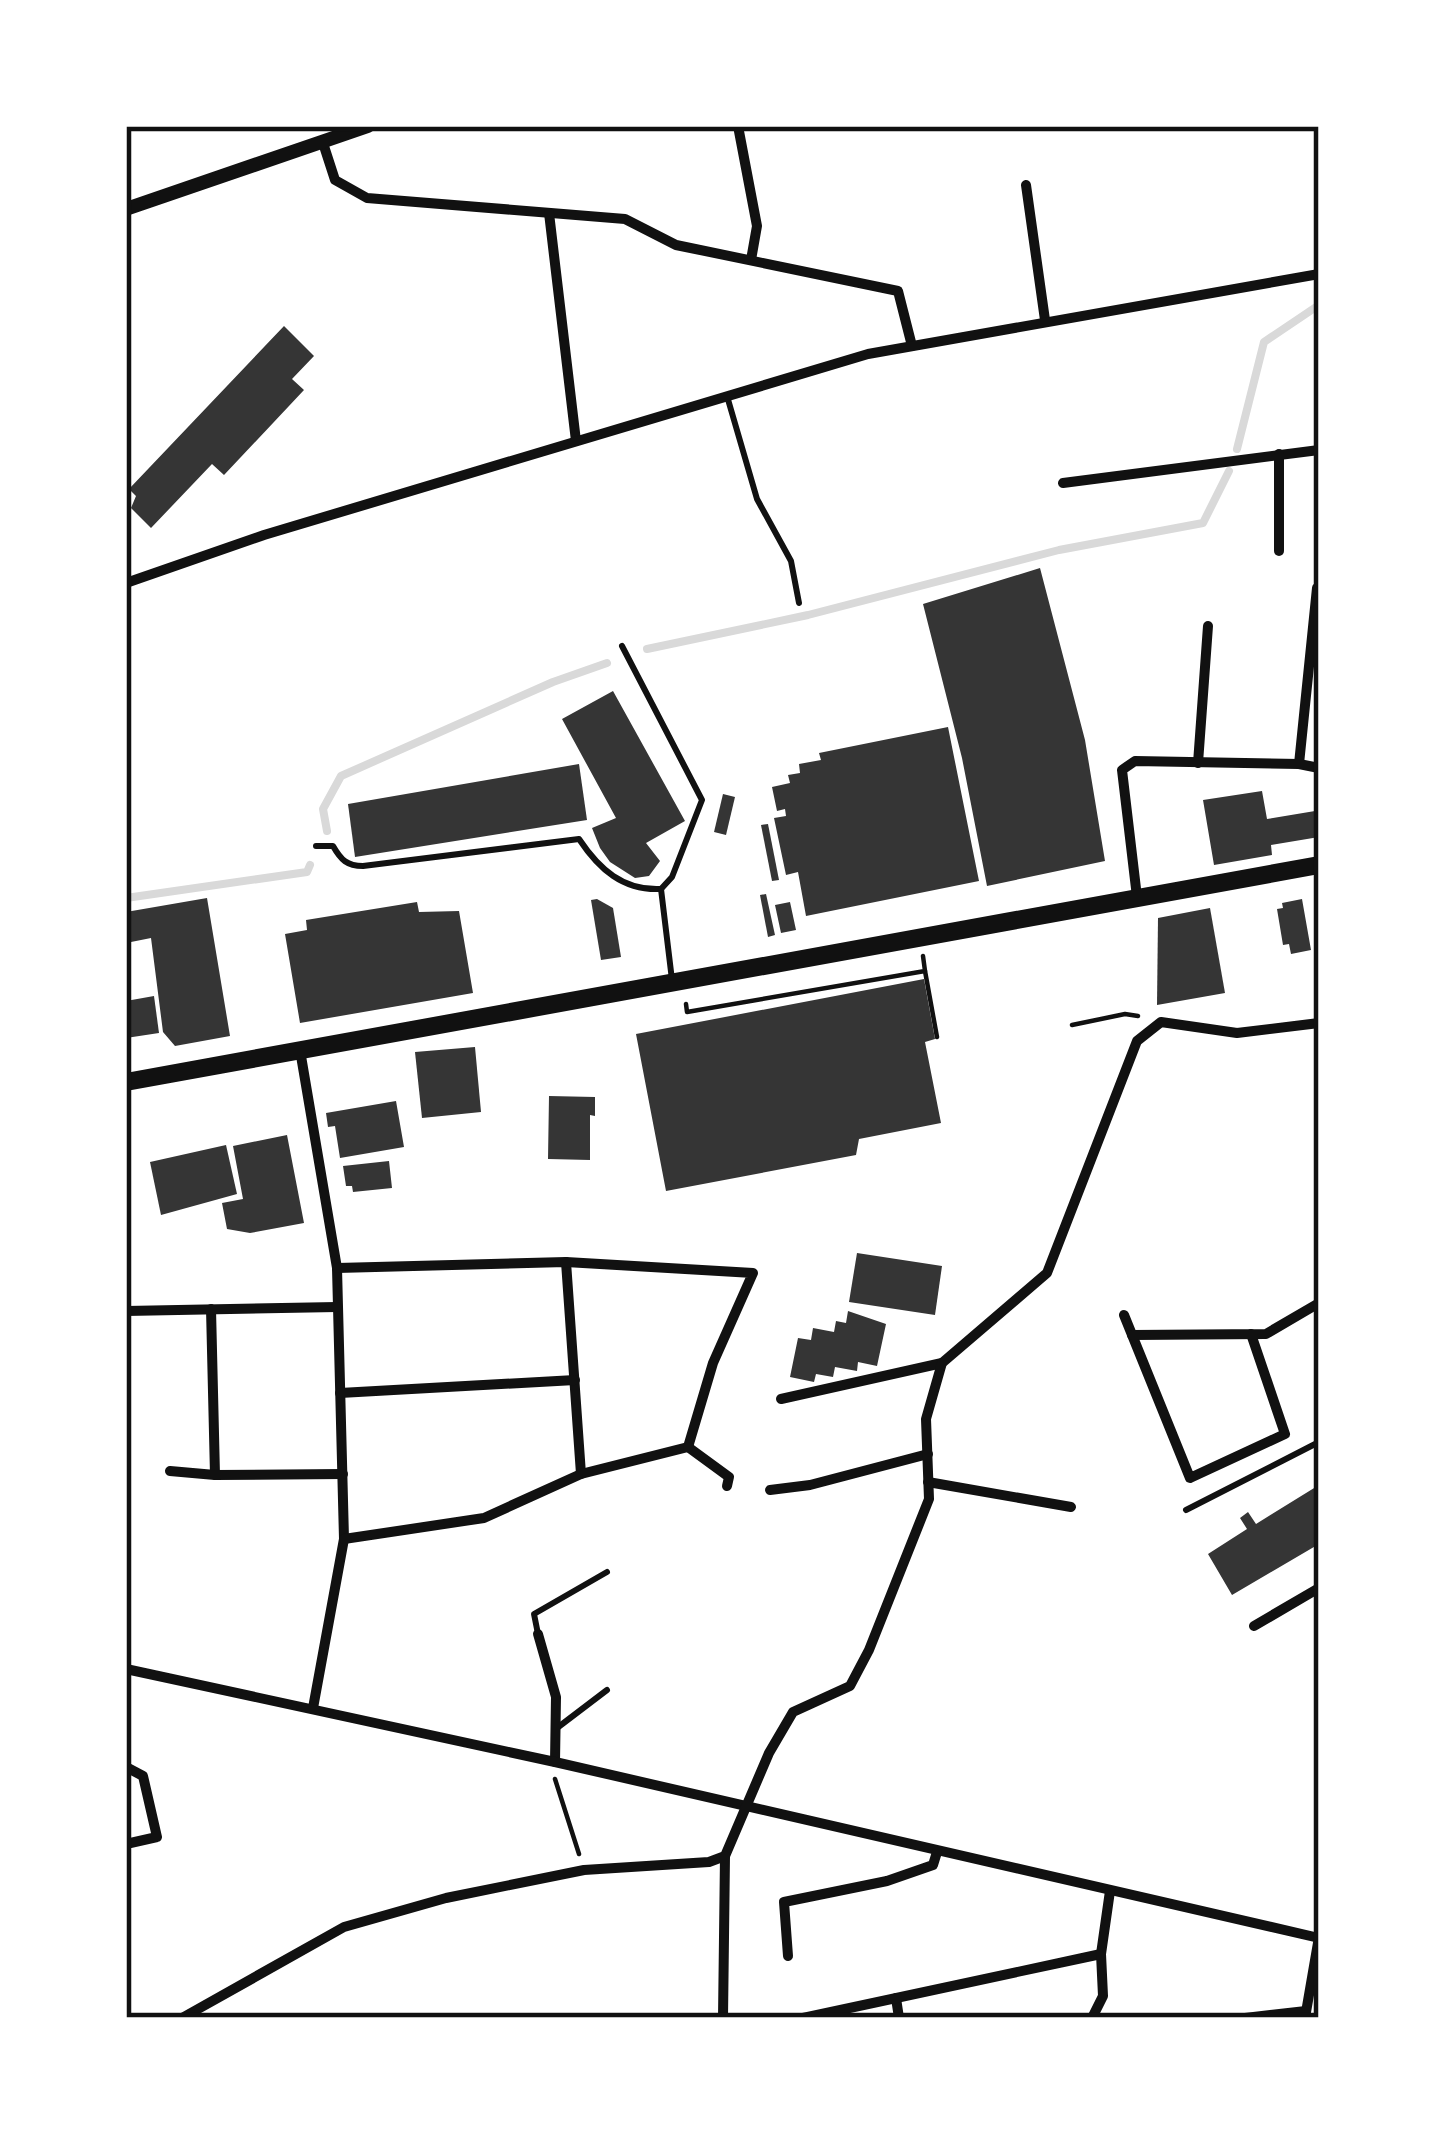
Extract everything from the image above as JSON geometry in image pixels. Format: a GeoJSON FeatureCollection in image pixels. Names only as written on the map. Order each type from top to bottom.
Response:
{"type":"FeatureCollection","features":[{"type":"Feature","properties":{"kind":"highway"},"geometry":{"type":"LineString","coordinates":[[126,1082],[679,991],[1319,865]]}},
{"type":"Feature","properties":{"kind":"street"},"geometry":{"type":"LineString","coordinates":[[126,209],[368,126]]}},
{"type":"Feature","properties":{"kind":"street"},"geometry":{"type":"LineString","coordinates":[[738,126],[758,226],[751,260]]}},
{"type":"Feature","properties":{"kind":"street"},"geometry":{"type":"LineString","coordinates":[[323,143],[335,180],[367,199],[625,219],[676,245],[898,291],[912,346]]}},
{"type":"Feature","properties":{"kind":"street"},"geometry":{"type":"LineString","coordinates":[[1026,185],[1045,320]]}},
{"type":"Feature","properties":{"kind":"street"},"geometry":{"type":"LineString","coordinates":[[549,213],[576,441]]}},
{"type":"Feature","properties":{"kind":"street"},"geometry":{"type":"LineString","coordinates":[[126,583],[264,535],[868,354],[1319,274]]}},
{"type":"Feature","properties":{"kind":"street"},"geometry":{"type":"LineString","coordinates":[[1063,483],[1319,450]]}},
{"type":"Feature","properties":{"kind":"street"},"geometry":{"type":"LineString","coordinates":[[1279,454],[1279,551]]}},
{"type":"Feature","properties":{"kind":"street"},"geometry":{"type":"LineString","coordinates":[[1299,764],[1317,588]]}},
{"type":"Feature","properties":{"kind":"street"},"geometry":{"type":"LineString","coordinates":[[1198,763],[1208,626]]}},
{"type":"Feature","properties":{"kind":"street"},"geometry":{"type":"LineString","coordinates":[[1138,897],[1122,770],[1135,761],[1319,768]]}},
{"type":"Feature","properties":{"kind":"street"},"geometry":{"type":"LineString","coordinates":[[782,1399],[942,1363],[1046,1273],[1137,1041],[1161,1022],[1237,1034],[1319,1023]]}},
{"type":"Feature","properties":{"kind":"street"},"geometry":{"type":"LineString","coordinates":[[300,1050],[337,1268],[343,1474],[344,1539],[313,1708]]}},
{"type":"Feature","properties":{"kind":"street"},"geometry":{"type":"LineString","coordinates":[[337,1268],[566,1262],[753,1273],[713,1363],[688,1447]]}},
{"type":"Feature","properties":{"kind":"street"},"geometry":{"type":"LineString","coordinates":[[566,1262],[581,1474]]}},
{"type":"Feature","properties":{"kind":"street"},"geometry":{"type":"LineString","coordinates":[[1132,1335],[1266,1334],[1319,1303]]}},
{"type":"Feature","properties":{"kind":"street"},"geometry":{"type":"LineString","coordinates":[[126,1310],[338,1307]]}},
{"type":"Feature","properties":{"kind":"street"},"geometry":{"type":"LineString","coordinates":[[211,1309],[215,1475]]}},
{"type":"Feature","properties":{"kind":"street"},"geometry":{"type":"LineString","coordinates":[[1124,1315],[1190,1478],[1285,1434],[1251,1334]]}},
{"type":"Feature","properties":{"kind":"street"},"geometry":{"type":"LineString","coordinates":[[723,2018],[725,1856],[770,1753],[794,1712],[850,1686],[869,1650],[929,1498],[926,1419],[942,1363]]}},
{"type":"Feature","properties":{"kind":"street"},"geometry":{"type":"LineString","coordinates":[[340,1394],[574,1380]]}},
{"type":"Feature","properties":{"kind":"street"},"geometry":{"type":"LineString","coordinates":[[344,1539],[484,1518],[581,1474],[688,1447]]}},
{"type":"Feature","properties":{"kind":"street"},"geometry":{"type":"LineString","coordinates":[[688,1447],[729,1477],[727,1486]]}},
{"type":"Feature","properties":{"kind":"street"},"geometry":{"type":"LineString","coordinates":[[770,1490],[810,1485],[928,1454]]}},
{"type":"Feature","properties":{"kind":"street"},"geometry":{"type":"LineString","coordinates":[[170,1471],[343,1474]]}},
{"type":"Feature","properties":{"kind":"street"},"geometry":{"type":"LineString","coordinates":[[928,1482],[1071,1508]]}},
{"type":"Feature","properties":{"kind":"street"},"geometry":{"type":"LineString","coordinates":[[1254,1626],[1319,1588]]}},
{"type":"Feature","properties":{"kind":"street"},"geometry":{"type":"LineString","coordinates":[[538,1634],[556,1697],[555,1762]]}},
{"type":"Feature","properties":{"kind":"street"},"geometry":{"type":"LineString","coordinates":[[126,1670],[555,1762],[1319,1938],[1306,2014],[1245,2018]]}},
{"type":"Feature","properties":{"kind":"street"},"geometry":{"type":"LineString","coordinates":[[126,1767],[143,1776],[157,1837],[126,1844]]}},
{"type":"Feature","properties":{"kind":"street"},"geometry":{"type":"LineString","coordinates":[[788,1956],[784,1902],[902,1876],[933,1865],[937,1852]]}},
{"type":"Feature","properties":{"kind":"street"},"geometry":{"type":"LineString","coordinates":[[182,2018],[344,1927],[446,1898],[584,1870],[709,1862],[725,1856]]}},
{"type":"Feature","properties":{"kind":"street"},"geometry":{"type":"LineString","coordinates":[[1092,2018],[1103,1996],[1101,1954],[1110,1891]]}},
{"type":"Feature","properties":{"kind":"street"},"geometry":{"type":"LineString","coordinates":[[803,2018],[1101,1954]]}},
{"type":"Feature","properties":{"kind":"street"},"geometry":{"type":"LineString","coordinates":[[896,1998],[899,2018]]}},
{"type":"Feature","properties":{"kind":"lane"},"geometry":{"type":"LineString","coordinates":[[727,396],[757,499],[791,561],[799,603]]}},
{"type":"Feature","properties":{"kind":"lane"},"geometry":{"type":"LineString","coordinates":[[316,846],[333,846],[352,866],[363,866],[579,839],[609,874],[636,888],[661,889],[672,877],[702,800],[622,646]]}},
{"type":"Feature","properties":{"kind":"lane"},"geometry":{"type":"LineString","coordinates":[[661,889],[679,991]]}},
{"type":"Feature","properties":{"kind":"lane"},"geometry":{"type":"LineString","coordinates":[[1186,1510],[1319,1442]]}},
{"type":"Feature","properties":{"kind":"lane"},"geometry":{"type":"LineString","coordinates":[[538,1634],[533,1614],[607,1571]]}},
{"type":"Feature","properties":{"kind":"lane"},"geometry":{"type":"LineString","coordinates":[[557,1728],[608,1690]]}},
{"type":"Feature","properties":{"kind":"path"},"geometry":{"type":"LineString","coordinates":[[922,956],[937,1037]]}},
{"type":"Feature","properties":{"kind":"path"},"geometry":{"type":"LineString","coordinates":[[679,991],[687,1012],[925,971]]}},
{"type":"Feature","properties":{"kind":"path"},"geometry":{"type":"LineString","coordinates":[[1072,1024],[1115,1016]]}},
{"type":"Feature","properties":{"kind":"path"},"geometry":{"type":"LineString","coordinates":[[555,1762],[553,1774],[584,1870]]}},
{"type":"Feature","properties":{"kind":"building"},"geometry":{"type":"Polygon","coordinates":[[[284,326],[314,356],[292,379],[304,390],[224,475],[212,464],[151,528],[131,508],[136,496],[129,489],[284,326]]]}},
{"type":"Feature","properties":{"kind":"building"},"geometry":{"type":"Polygon","coordinates":[[[1040,568],[1085,740],[1105,861],[987,886],[962,758],[923,604],[1040,568]]]}},
{"type":"Feature","properties":{"kind":"building"},"geometry":{"type":"Polygon","coordinates":[[[613,691],[685,821],[646,843],[660,861],[649,876],[635,878],[610,862],[600,848],[592,828],[616,818],[562,719],[613,691]]]}},
{"type":"Feature","properties":{"kind":"building"},"geometry":{"type":"Polygon","coordinates":[[[948,727],[979,881],[806,916],[798,872],[786,875],[774,818],[786,816],[785,809],[777,811],[772,787],[790,783],[788,775],[800,773],[799,764],[821,760],[819,753],[948,727]]]}},
{"type":"Feature","properties":{"kind":"building"},"geometry":{"type":"Polygon","coordinates":[[[579,764],[587,820],[355,857],[348,804],[579,764]]]}},
{"type":"Feature","properties":{"kind":"building"},"geometry":{"type":"Polygon","coordinates":[[[1262,791],[1267,819],[1315,811],[1319,837],[1271,845],[1272,855],[1214,865],[1203,800],[1262,791]]]}},
{"type":"Feature","properties":{"kind":"building"},"geometry":{"type":"Polygon","coordinates":[[[723,794],[735,797],[726,835],[714,832],[723,794]]]}},
{"type":"Feature","properties":{"kind":"building"},"geometry":{"type":"Polygon","coordinates":[[[768,824],[779,880],[772,881],[761,825],[768,824]]]}},
{"type":"Feature","properties":{"kind":"building"},"geometry":{"type":"Polygon","coordinates":[[[766,894],[775,935],[768,937],[760,895],[766,894]]]}},
{"type":"Feature","properties":{"kind":"building"},"geometry":{"type":"Polygon","coordinates":[[[207,898],[230,1036],[175,1046],[163,1032],[151,938],[126,943],[126,912],[207,898]]]}},
{"type":"Feature","properties":{"kind":"building"},"geometry":{"type":"Polygon","coordinates":[[[1302,899],[1311,950],[1291,954],[1289,944],[1283,945],[1277,909],[1283,908],[1282,903],[1302,899]]]}},
{"type":"Feature","properties":{"kind":"building"},"geometry":{"type":"Polygon","coordinates":[[[591,900],[613,908],[621,957],[601,960],[591,900]]]}},
{"type":"Feature","properties":{"kind":"building"},"geometry":{"type":"Polygon","coordinates":[[[417,902],[419,912],[459,911],[473,993],[300,1023],[285,934],[307,930],[306,920],[417,902]]]}},
{"type":"Feature","properties":{"kind":"building"},"geometry":{"type":"Polygon","coordinates":[[[790,902],[796,930],[781,933],[775,905],[790,902]]]}},
{"type":"Feature","properties":{"kind":"building"},"geometry":{"type":"Polygon","coordinates":[[[1210,908],[1225,993],[1157,1005],[1158,918],[1210,908]]]}},
{"type":"Feature","properties":{"kind":"building"},"geometry":{"type":"Polygon","coordinates":[[[924,979],[935,1039],[925,1042],[941,1123],[859,1139],[856,1155],[666,1191],[636,1034],[924,979]]]}},
{"type":"Feature","properties":{"kind":"building"},"geometry":{"type":"Polygon","coordinates":[[[154,996],[159,1033],[126,1038],[126,1001],[154,996]]]}},
{"type":"Feature","properties":{"kind":"building"},"geometry":{"type":"Polygon","coordinates":[[[475,1047],[481,1112],[422,1118],[415,1052],[475,1047]]]}},
{"type":"Feature","properties":{"kind":"building"},"geometry":{"type":"Polygon","coordinates":[[[549,1096],[595,1097],[590,1160],[548,1159],[549,1096]]]}},
{"type":"Feature","properties":{"kind":"building"},"geometry":{"type":"Polygon","coordinates":[[[396,1101],[404,1147],[340,1158],[335,1126],[328,1127],[326,1113],[396,1101]]]}},
{"type":"Feature","properties":{"kind":"building"},"geometry":{"type":"Polygon","coordinates":[[[287,1135],[304,1223],[250,1233],[227,1229],[222,1203],[243,1199],[233,1146],[287,1135]]]}},
{"type":"Feature","properties":{"kind":"building"},"geometry":{"type":"Polygon","coordinates":[[[226,1145],[237,1194],[161,1215],[150,1162],[226,1145]]]}},
{"type":"Feature","properties":{"kind":"building"},"geometry":{"type":"Polygon","coordinates":[[[389,1161],[392,1188],[353,1192],[352,1186],[346,1186],[343,1166],[389,1161]]]}},
{"type":"Feature","properties":{"kind":"building"},"geometry":{"type":"Polygon","coordinates":[[[857,1253],[942,1266],[935,1315],[849,1302],[857,1253]]]}},
{"type":"Feature","properties":{"kind":"building"},"geometry":{"type":"Polygon","coordinates":[[[848,1311],[886,1324],[877,1366],[858,1362],[857,1371],[835,1367],[833,1377],[816,1374],[814,1382],[790,1377],[798,1338],[811,1340],[813,1328],[834,1332],[836,1321],[846,1323],[848,1311]]]}},
{"type":"Feature","properties":{"kind":"building"},"geometry":{"type":"Polygon","coordinates":[[[1319,1485],[1319,1544],[1232,1595],[1208,1554],[1247,1529],[1240,1518],[1248,1512],[1256,1524],[1319,1485]]]}},
{"type":"Feature","properties":{"kind":"waterway"},"geometry":{"type":"LineString","coordinates":[[1237,449],[1264,342],[1319,305]]}},
{"type":"Feature","properties":{"kind":"waterway"},"geometry":{"type":"LineString","coordinates":[[647,649],[808,615],[1059,550],[1203,523],[1229,471]]}},
{"type":"Feature","properties":{"kind":"waterway"},"geometry":{"type":"LineString","coordinates":[[327,831],[323,809],[341,776],[553,682],[607,663]]}},
{"type":"Feature","properties":{"kind":"waterway"},"geometry":{"type":"LineString","coordinates":[[126,898],[307,872],[310,865]]}}]}
